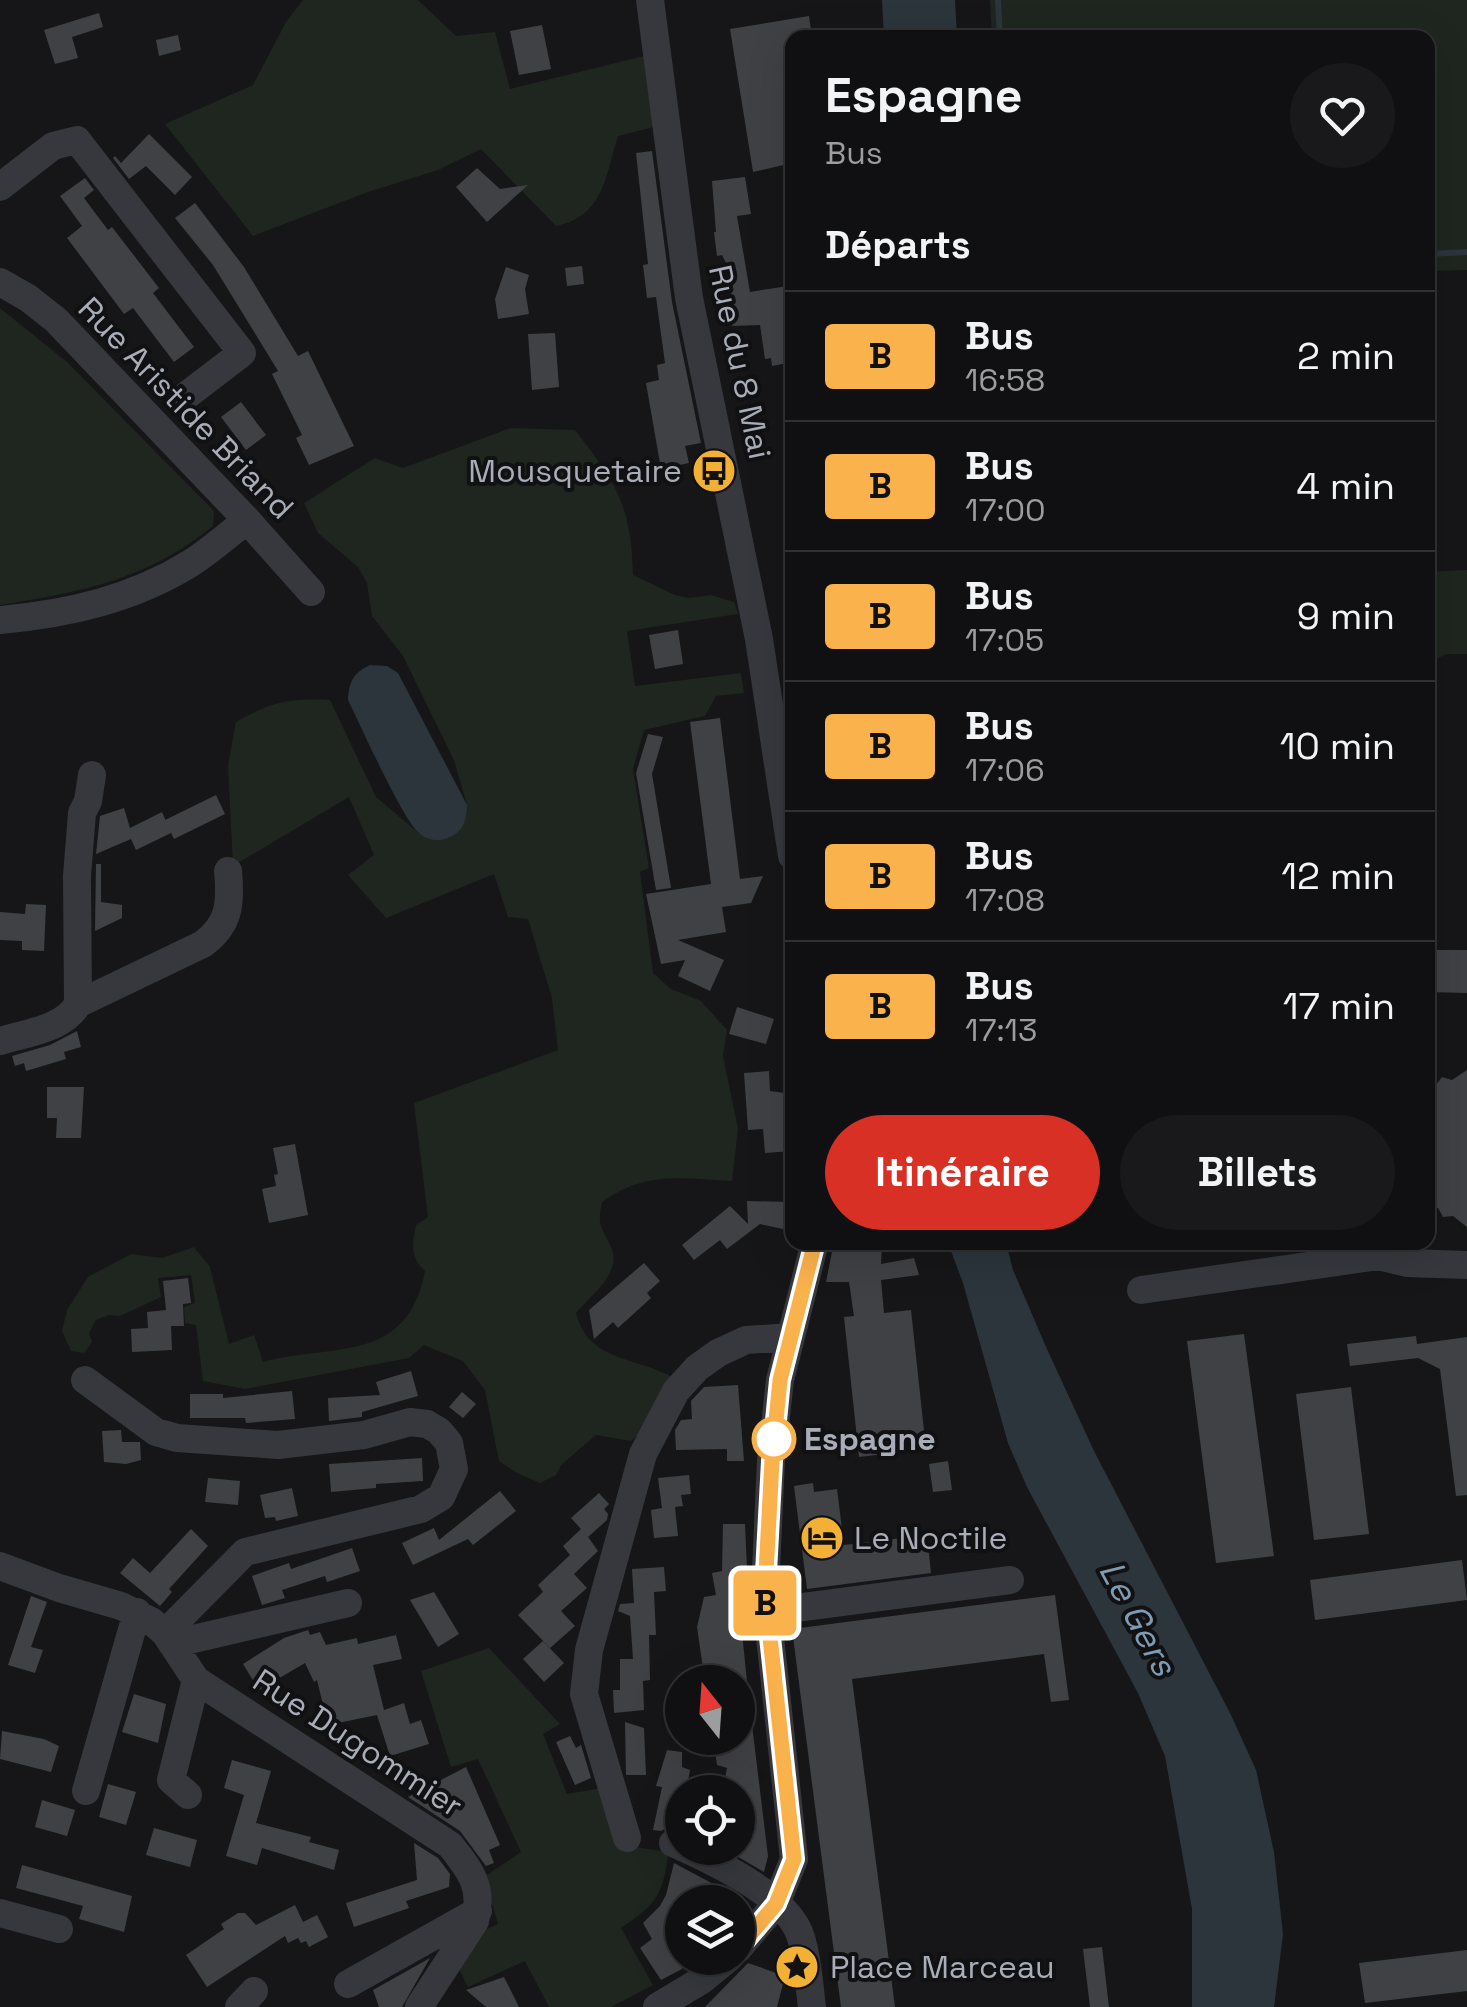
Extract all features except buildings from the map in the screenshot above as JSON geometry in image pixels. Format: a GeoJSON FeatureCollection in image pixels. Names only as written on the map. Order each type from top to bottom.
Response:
{"type":"FeatureCollection","features":[{"type":"Feature","properties":{"kind":"street","name":"Rue du 8 Mai"},"geometry":{"type":"LineString","coordinates":[[650,0],[689,298],[759,639],[785,810]]}},
{"type":"Feature","properties":{"kind":"street"},"geometry":{"type":"LineString","coordinates":[[0,187],[54,146],[77,140],[242,354],[188,396]]}},
{"type":"Feature","properties":{"kind":"street","name":"Rue Aristide Briand"},"geometry":{"type":"LineString","coordinates":[[0,282],[56,320],[311,592]]}},
{"type":"Feature","properties":{"kind":"street"},"geometry":{"type":"LineString","coordinates":[[0,620],[98,605],[142,589],[193,562],[247,520]]}},
{"type":"Feature","properties":{"kind":"street"},"geometry":{"type":"LineString","coordinates":[[0,1040],[58,1023],[71,1016],[78,1004],[77,876],[82,813],[92,775]]}},
{"type":"Feature","properties":{"kind":"street"},"geometry":{"type":"LineString","coordinates":[[78,1004],[203,944],[216,934],[228,918],[228,871]]}},
{"type":"Feature","properties":{"kind":"street"},"geometry":{"type":"LineString","coordinates":[[755,1929],[776,1904],[794,1859],[765,1612],[780,1380],[813,1250]]}},
{"type":"Feature","properties":{"kind":"street"},"geometry":{"type":"LineString","coordinates":[[1141,1290],[1378,1256],[1407,1264],[1467,1265]]}},
{"type":"Feature","properties":{"kind":"street"},"geometry":{"type":"LineString","coordinates":[[627,1838],[584,1694],[589,1650],[643,1454],[676,1391],[697,1368],[746,1340],[792,1336]]}},
{"type":"Feature","properties":{"kind":"street"},"geometry":{"type":"LineString","coordinates":[[84,1380],[156,1432],[178,1438],[278,1445],[364,1435],[410,1422],[439,1431],[453,1455],[454,1469],[440,1497],[421,1509],[245,1552],[168,1638]]}},
{"type":"Feature","properties":{"kind":"street","name":"Rue Dugommier"},"geometry":{"type":"LineString","coordinates":[[0,1566],[137,1612],[168,1638],[196,1680],[450,1845],[474,1874],[478,1911]]}},
{"type":"Feature","properties":{"kind":"street"},"geometry":{"type":"LineString","coordinates":[[765,1612],[1010,1580]]}},
{"type":"Feature","properties":{"kind":"street"},"geometry":{"type":"LineString","coordinates":[[168,1638],[348,1603]]}},
{"type":"Feature","properties":{"kind":"street"},"geometry":{"type":"LineString","coordinates":[[86,1791],[137,1612]]}},
{"type":"Feature","properties":{"kind":"street"},"geometry":{"type":"LineString","coordinates":[[188,1795],[172,1780],[196,1680]]}},
{"type":"Feature","properties":{"kind":"street"},"geometry":{"type":"LineString","coordinates":[[719,1865],[776,1904],[793,1922],[801,1935],[812,2007]]}},
{"type":"Feature","properties":{"kind":"street"},"geometry":{"type":"LineString","coordinates":[[348,1984],[478,1911]]}},
{"type":"Feature","properties":{"kind":"street"},"geometry":{"type":"LineString","coordinates":[[419,2007],[478,1911]]}},
{"type":"Feature","properties":{"kind":"street"},"geometry":{"type":"LineString","coordinates":[[0,1913],[58,1929]]}},
{"type":"Feature","properties":{"kind":"street"},"geometry":{"type":"LineString","coordinates":[[656,2007],[708,1975]]}},
{"type":"Feature","properties":{"kind":"shaded area"},"geometry":{"type":"Polygon","coordinates":[[[303,0],[418,0],[456,36],[495,32],[510,89],[648,55],[658,126],[618,136],[593,204],[572,221],[556,226],[481,149],[438,170],[253,236],[165,124],[253,85],[286,22],[303,0]]]}},
{"type":"Feature","properties":{"kind":"shaded area"},"geometry":{"type":"Polygon","coordinates":[[[990,0],[1467,0],[1467,270],[1435,271],[1435,30],[992,30],[990,0]]]}},
{"type":"Feature","properties":{"kind":"shaded area"},"geometry":{"type":"Polygon","coordinates":[[[0,308],[67,362],[214,511],[213,526],[163,559],[112,581],[0,605],[0,308]]]}},
{"type":"Feature","properties":{"kind":"shaded area"},"geometry":{"type":"Polygon","coordinates":[[[511,428],[575,430],[619,496],[629,530],[633,575],[675,595],[711,595],[734,602],[738,614],[627,631],[635,686],[741,673],[744,693],[716,696],[705,716],[644,730],[633,769],[649,868],[640,872],[653,973],[671,989],[701,1001],[727,1030],[723,1056],[738,1129],[732,1181],[649,1181],[602,1202],[600,1221],[614,1256],[613,1265],[604,1283],[576,1313],[582,1329],[603,1350],[674,1378],[647,1427],[631,1441],[596,1435],[561,1465],[556,1475],[540,1483],[499,1461],[485,1390],[463,1361],[424,1345],[409,1358],[245,1389],[203,1381],[196,1325],[185,1323],[184,1307],[195,1303],[191,1275],[158,1278],[161,1297],[120,1316],[96,1320],[89,1333],[92,1342],[84,1353],[71,1351],[62,1331],[67,1310],[88,1277],[131,1254],[162,1258],[194,1247],[210,1267],[229,1344],[254,1335],[263,1362],[340,1350],[384,1336],[402,1322],[416,1301],[425,1271],[413,1250],[416,1225],[428,1217],[414,1103],[558,1050],[552,998],[528,919],[508,917],[494,874],[386,918],[348,875],[374,855],[349,797],[233,866],[228,765],[236,722],[281,703],[330,700],[376,797],[421,835],[467,805],[454,760],[403,656],[372,616],[367,583],[358,567],[318,533],[304,503],[375,458],[403,468],[511,428]]]}},
{"type":"Feature","properties":{"kind":"shaded area"},"geometry":{"type":"Polygon","coordinates":[[[1467,570],[1467,654],[1447,654],[1435,659],[1435,572],[1467,570]]]}},
{"type":"Feature","properties":{"kind":"shaded area"},"geometry":{"type":"Polygon","coordinates":[[[489,1648],[560,1724],[543,1734],[567,1794],[602,1788],[620,1845],[665,1851],[664,1879],[656,1897],[621,1928],[653,1985],[611,2007],[549,2007],[525,1961],[468,1987],[457,1965],[483,1931],[498,1924],[484,1877],[521,1852],[478,1759],[451,1767],[421,1671],[489,1648]]]}},
{"type":"Feature","properties":{"kind":"water"},"geometry":{"type":"Polygon","coordinates":[[[882,0],[955,0],[957,30],[884,30],[882,0]]]}},
{"type":"Feature","properties":{"kind":"water"},"geometry":{"type":"Polygon","coordinates":[[[370,665],[387,666],[398,673],[467,805],[464,824],[450,837],[431,839],[413,826],[348,700],[353,679],[370,665]]]}},
{"type":"Feature","properties":{"kind":"water","name":"Le Gers"},"geometry":{"type":"Polygon","coordinates":[[[951,1250],[1008,1250],[1046,1347],[1094,1451],[1256,1770],[1274,1852],[1283,1934],[1274,2007],[1192,2007],[1192,1909],[1165,1756],[1138,1693],[1027,1487],[1008,1443],[951,1250]]]}},
{"type":"Feature","properties":{"kind":"waterway"},"geometry":{"type":"LineString","coordinates":[[998,0],[1000,30]]}},
{"type":"Feature","properties":{"kind":"waterway"},"geometry":{"type":"LineString","coordinates":[[1435,254],[1467,252]]}},
{"type":"Feature","properties":{"kind":"bus line","name":"B"},"geometry":{"type":"LineString","coordinates":[[755,1929],[776,1904],[794,1859],[765,1591],[780,1380],[813,1250]]}},
{"type":"Feature","properties":{"kind":"place","name":"Mousquetaire"},"geometry":{"type":"Point","coordinates":[714,471]}},
{"type":"Feature","properties":{"kind":"place","name":"Espagne"},"geometry":{"type":"Point","coordinates":[774,1439]}},
{"type":"Feature","properties":{"kind":"place","name":"Le Noctile"},"geometry":{"type":"Point","coordinates":[822,1538]}},
{"type":"Feature","properties":{"kind":"place","name":"Place Marceau"},"geometry":{"type":"Point","coordinates":[797,1967]}}]}
